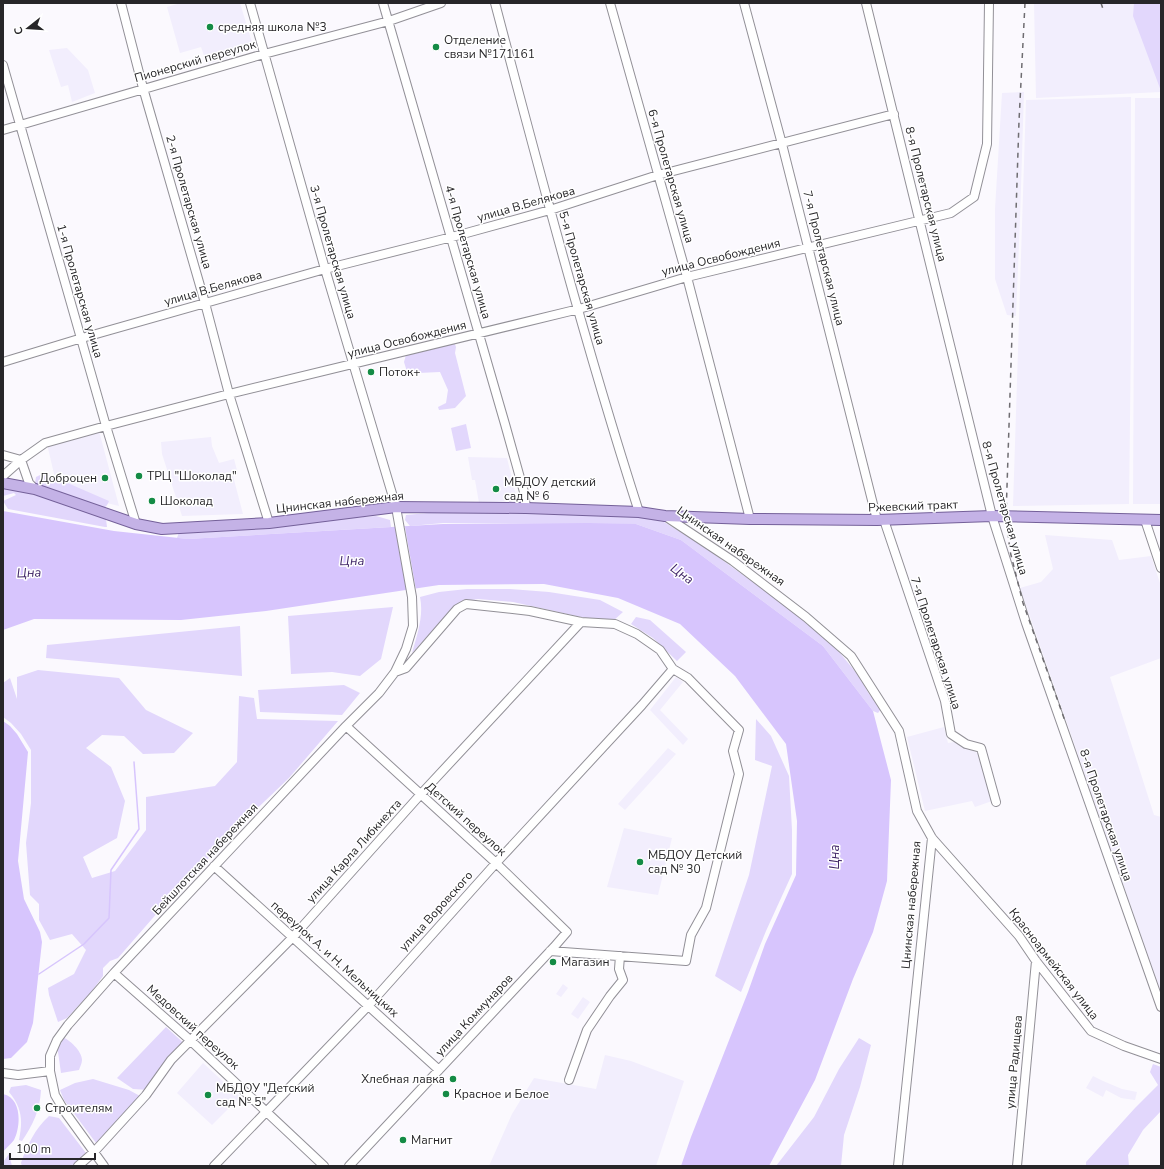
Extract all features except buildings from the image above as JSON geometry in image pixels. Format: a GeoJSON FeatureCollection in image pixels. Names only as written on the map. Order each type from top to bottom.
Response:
{"type":"FeatureCollection","features":[{"type":"Feature","properties":{"kind":"main road","name":"Цнинская набережная"},"geometry":{"type":"LineString","coordinates":[[3,483],[35,489],[136,524],[162,529],[270,523],[396,507],[526,508],[639,512],[665,516]]}},
{"type":"Feature","properties":{"kind":"main road","name":"Ржевский тракт"},"geometry":{"type":"LineString","coordinates":[[665,516],[881,520],[992,516],[1161,520]]}},
{"type":"Feature","properties":{"kind":"street","name":"2-я Пролетарская улица"},"geometry":{"type":"LineString","coordinates":[[121,3],[143,88],[205,303],[229,394],[270,523]]}},
{"type":"Feature","properties":{"kind":"street","name":"3-я Пролетарская улица"},"geometry":{"type":"LineString","coordinates":[[250,3],[325,269],[400,522]]}},
{"type":"Feature","properties":{"kind":"street","name":"4-я Пролетарская улица"},"geometry":{"type":"LineString","coordinates":[[384,3],[524,492],[526,508]]}},
{"type":"Feature","properties":{"kind":"street","name":"Пионерский переулок"},"geometry":{"type":"LineString","coordinates":[[3,130],[143,88],[389,21],[441,3]]}},
{"type":"Feature","properties":{"kind":"street","name":"5-я Пролетарская улица"},"geometry":{"type":"LineString","coordinates":[[495,3],[550,210],[616,440],[639,512]]}},
{"type":"Feature","properties":{"kind":"street","name":"6-я Пролетарская улица"},"geometry":{"type":"LineString","coordinates":[[610,3],[687,277],[750,518]]}},
{"type":"Feature","properties":{"kind":"street","name":"7-я Пролетарская улица"},"geometry":{"type":"LineString","coordinates":[[744,3],[881,520],[945,702],[951,734],[966,744],[981,748],[996,802]]}},
{"type":"Feature","properties":{"kind":"street","name":"8-я Пролетарская улица"},"geometry":{"type":"LineString","coordinates":[[866,3],[992,516],[1026,623],[1161,1007]]}},
{"type":"Feature","properties":{"kind":"street","name":"улица Освобождения"},"geometry":{"type":"LineString","coordinates":[[3,476],[21,460],[45,444],[106,426],[229,394],[579,309],[687,277],[951,213],[974,197],[987,144],[989,3]]}},
{"type":"Feature","properties":{"kind":"street","name":"1-я Пролетарская улица"},"geometry":{"type":"LineString","coordinates":[[3,65],[106,426],[136,524]]}},
{"type":"Feature","properties":{"kind":"street","name":"улица В.Белякова"},"geometry":{"type":"LineString","coordinates":[[3,362],[325,269],[452,238],[550,210],[658,175],[894,114]]}},
{"type":"Feature","properties":{"kind":"street"},"geometry":{"type":"LineString","coordinates":[[3,455],[21,460],[29,483],[35,489]]}},
{"type":"Feature","properties":{"kind":"street","name":"Цнинская набережная"},"geometry":{"type":"LineString","coordinates":[[665,516],[733,561],[806,617],[851,656],[899,731],[917,811],[932,838],[898,1166]]}},
{"type":"Feature","properties":{"kind":"street"},"geometry":{"type":"LineString","coordinates":[[1146,520],[1161,568]]}},
{"type":"Feature","properties":{"kind":"street","name":"Бейшлотская набережная"},"geometry":{"type":"LineString","coordinates":[[104,1166],[60,1104],[53,1087],[50,1071],[50,1056],[57,1040],[68,1025],[114,973],[346,726],[379,693],[395,672],[406,649],[413,626],[412,597],[400,522]]}},
{"type":"Feature","properties":{"kind":"street","name":"Бейшлотская набережная"},"geometry":{"type":"LineString","coordinates":[[395,672],[406,668],[458,608],[466,604],[530,611],[581,622],[616,624],[637,634],[660,650],[673,669],[688,678],[739,730],[733,751],[739,774],[706,908],[691,935],[686,961],[620,956]]}},
{"type":"Feature","properties":{"kind":"street","name":"улица Карла Либкнехта"},"geometry":{"type":"LineString","coordinates":[[78,1166],[94,1152],[146,1095],[171,1060],[293,937],[420,794],[581,622]]}},
{"type":"Feature","properties":{"kind":"street","name":"улица Воровского"},"geometry":{"type":"LineString","coordinates":[[214,1166],[369,1005],[496,862],[642,705],[673,669]]}},
{"type":"Feature","properties":{"kind":"street","name":"Детский переулок"},"geometry":{"type":"LineString","coordinates":[[346,726],[496,862],[567,932]]}},
{"type":"Feature","properties":{"kind":"street","name":"Красноармейская улица"},"geometry":{"type":"LineString","coordinates":[[932,838],[1019,936],[1036,961],[1091,1031],[1124,1046],[1161,1059]]}},
{"type":"Feature","properties":{"kind":"street","name":"переулок А. и Н. Мельницких"},"geometry":{"type":"LineString","coordinates":[[214,866],[439,1070]]}},
{"type":"Feature","properties":{"kind":"street","name":"улица Коммунаров"},"geometry":{"type":"LineString","coordinates":[[349,1166],[567,932]]}},
{"type":"Feature","properties":{"kind":"street"},"geometry":{"type":"LineString","coordinates":[[550,951],[620,956],[619,969],[623,980],[610,996],[587,1030],[569,1080]]}},
{"type":"Feature","properties":{"kind":"street","name":"улица Радищева"},"geometry":{"type":"LineString","coordinates":[[1017,1166],[1036,961]]}},
{"type":"Feature","properties":{"kind":"street","name":"Медовский переулок"},"geometry":{"type":"LineString","coordinates":[[114,973],[190,1040],[324,1166]]}},
{"type":"Feature","properties":{"kind":"street"},"geometry":{"type":"LineString","coordinates":[[3,1073],[18,1074],[50,1071]]}},
{"type":"Feature","properties":{"kind":"shaded area","name":"средняя школа №3"},"geometry":{"type":"Polygon","coordinates":[[[181,3],[240,3],[254,49],[207,64],[201,47],[180,53],[167,7],[181,3]]]}},
{"type":"Feature","properties":{"kind":"shaded area"},"geometry":{"type":"Polygon","coordinates":[[[1034,3],[1161,3],[1161,92],[1036,98],[1034,3]]]}},
{"type":"Feature","properties":{"kind":"shaded area"},"geometry":{"type":"Polygon","coordinates":[[[1134,3],[1161,3],[1161,91],[1133,16],[1134,3]]]}},
{"type":"Feature","properties":{"kind":"shaded area"},"geometry":{"type":"Polygon","coordinates":[[[67,48],[88,70],[95,93],[72,102],[68,85],[61,87],[49,50],[67,48]]]}},
{"type":"Feature","properties":{"kind":"shaded area"},"geometry":{"type":"Polygon","coordinates":[[[1024,92],[1016,316],[1007,315],[995,279],[995,209],[1002,93],[1024,92]]]}},
{"type":"Feature","properties":{"kind":"shaded area"},"geometry":{"type":"Polygon","coordinates":[[[1131,97],[1129,504],[1013,506],[1026,100],[1131,97]]]}},
{"type":"Feature","properties":{"kind":"shaded area"},"geometry":{"type":"Polygon","coordinates":[[[1135,98],[1161,98],[1161,504],[1133,504],[1135,98]]]}},
{"type":"Feature","properties":{"kind":"shaded area"},"geometry":{"type":"Polygon","coordinates":[[[454,342],[456,347],[455,353],[466,396],[455,408],[439,410],[438,407],[446,403],[448,390],[440,372],[408,375],[404,362],[406,355],[454,342]]]}},
{"type":"Feature","properties":{"kind":"shaded area"},"geometry":{"type":"Polygon","coordinates":[[[466,424],[471,448],[456,451],[451,428],[466,424]]]}},
{"type":"Feature","properties":{"kind":"shaded area"},"geometry":{"type":"Polygon","coordinates":[[[99,431],[119,506],[58,491],[47,444],[99,431]]]}},
{"type":"Feature","properties":{"kind":"shaded area"},"geometry":{"type":"Polygon","coordinates":[[[211,437],[212,446],[219,463],[234,459],[238,474],[233,476],[243,514],[182,516],[162,454],[161,442],[211,437]]]}},
{"type":"Feature","properties":{"kind":"shaded area","name":"МБДОУ детский сад № 6"},"geometry":{"type":"Polygon","coordinates":[[[468,457],[507,458],[517,499],[479,503],[475,480],[472,480],[468,457]]]}},
{"type":"Feature","properties":{"kind":"shaded area"},"geometry":{"type":"Polygon","coordinates":[[[40,475],[49,475],[109,501],[106,506],[101,509],[38,485],[35,483],[36,477],[40,475]]]}},
{"type":"Feature","properties":{"kind":"shaded area"},"geometry":{"type":"Polygon","coordinates":[[[3,489],[16,489],[65,502],[106,519],[107,527],[8,509],[3,501],[16,495],[14,493],[3,496],[3,489]]]}},
{"type":"Feature","properties":{"kind":"shaded area"},"geometry":{"type":"Polygon","coordinates":[[[449,511],[539,512],[573,515],[587,514],[640,517],[664,522],[703,546],[797,614],[818,632],[840,653],[858,675],[869,694],[881,709],[878,713],[873,711],[823,646],[681,540],[636,524],[443,523],[410,526],[405,520],[406,515],[449,511]]]}},
{"type":"Feature","properties":{"kind":"shaded area"},"geometry":{"type":"Polygon","coordinates":[[[376,516],[390,520],[391,527],[188,539],[177,538],[179,532],[376,516]]]}},
{"type":"Feature","properties":{"kind":"shaded area"},"geometry":{"type":"Polygon","coordinates":[[[1045,535],[1112,540],[1119,560],[1151,556],[1161,586],[1161,658],[1110,677],[1154,815],[1161,817],[1161,993],[1020,588],[1041,582],[1053,569],[1045,535]]]}},
{"type":"Feature","properties":{"kind":"shaded area"},"geometry":{"type":"Polygon","coordinates":[[[467,589],[510,589],[549,592],[600,600],[623,612],[613,621],[590,619],[513,602],[478,599],[460,602],[412,653],[421,618],[420,597],[439,592],[467,589]]]}},
{"type":"Feature","properties":{"kind":"shaded area"},"geometry":{"type":"Polygon","coordinates":[[[393,607],[381,659],[360,676],[332,672],[291,674],[288,616],[393,607]]]}},
{"type":"Feature","properties":{"kind":"shaded area"},"geometry":{"type":"Polygon","coordinates":[[[636,617],[650,620],[686,652],[677,661],[653,638],[631,624],[636,617]]]}},
{"type":"Feature","properties":{"kind":"shaded area"},"geometry":{"type":"Polygon","coordinates":[[[240,626],[242,676],[46,658],[47,645],[240,626]]]}},
{"type":"Feature","properties":{"kind":"shaded area"},"geometry":{"type":"Polygon","coordinates":[[[38,670],[119,678],[146,710],[193,733],[174,753],[143,754],[124,736],[102,735],[86,748],[111,767],[125,801],[117,838],[83,857],[92,878],[115,871],[146,830],[146,797],[215,786],[237,762],[239,696],[254,698],[257,719],[338,721],[289,778],[243,822],[165,904],[118,958],[110,961],[103,968],[103,976],[92,991],[67,1018],[58,1022],[48,988],[74,974],[86,950],[72,934],[50,940],[39,920],[39,904],[30,895],[26,843],[31,803],[31,750],[21,734],[3,717],[3,683],[10,678],[17,699],[17,677],[38,670]]]}},
{"type":"Feature","properties":{"kind":"shaded area"},"geometry":{"type":"Polygon","coordinates":[[[676,677],[683,682],[660,710],[688,739],[683,745],[650,710],[676,677]]]}},
{"type":"Feature","properties":{"kind":"shaded area"},"geometry":{"type":"Polygon","coordinates":[[[344,685],[360,693],[342,715],[260,712],[258,690],[344,685]]]}},
{"type":"Feature","properties":{"kind":"shaded area"},"geometry":{"type":"Polygon","coordinates":[[[756,719],[771,736],[789,776],[792,830],[792,874],[766,931],[741,992],[715,976],[749,875],[772,766],[755,760],[756,719]]]}},
{"type":"Feature","properties":{"kind":"shaded area"},"geometry":{"type":"Polygon","coordinates":[[[944,727],[948,743],[954,742],[980,754],[992,801],[975,807],[972,801],[925,811],[907,737],[944,727]]]}},
{"type":"Feature","properties":{"kind":"shaded area"},"geometry":{"type":"Polygon","coordinates":[[[668,748],[676,754],[625,810],[618,804],[668,748]]]}},
{"type":"Feature","properties":{"kind":"shaded area","name":"МБДОУ Детский сад № 30"},"geometry":{"type":"Polygon","coordinates":[[[624,828],[672,838],[658,895],[607,887],[624,828]]]}},
{"type":"Feature","properties":{"kind":"shaded area"},"geometry":{"type":"Polygon","coordinates":[[[563,984],[568,988],[561,997],[556,994],[563,984]]]}},
{"type":"Feature","properties":{"kind":"shaded area"},"geometry":{"type":"Polygon","coordinates":[[[583,997],[590,1002],[578,1019],[571,1014],[583,997]]]}},
{"type":"Feature","properties":{"kind":"shaded area"},"geometry":{"type":"Polygon","coordinates":[[[166,1027],[187,1046],[149,1090],[133,1089],[117,1078],[166,1027]]]}},
{"type":"Feature","properties":{"kind":"shaded area"},"geometry":{"type":"Polygon","coordinates":[[[62,1037],[78,1049],[82,1060],[79,1070],[61,1073],[56,1048],[62,1037]]]}},
{"type":"Feature","properties":{"kind":"shaded area"},"geometry":{"type":"Polygon","coordinates":[[[859,1038],[871,1045],[860,1087],[844,1135],[841,1166],[776,1166],[814,1117],[839,1069],[859,1038]]]}},
{"type":"Feature","properties":{"kind":"shaded area"},"geometry":{"type":"Polygon","coordinates":[[[605,1055],[631,1061],[684,1081],[656,1166],[489,1166],[512,1114],[534,1078],[596,1089],[605,1055]]]}},
{"type":"Feature","properties":{"kind":"shaded area","name":"МБДОУ \"Детский сад № 5\""},"geometry":{"type":"Polygon","coordinates":[[[203,1063],[240,1097],[212,1125],[177,1093],[203,1063]]]}},
{"type":"Feature","properties":{"kind":"shaded area"},"geometry":{"type":"Polygon","coordinates":[[[1153,1064],[1161,1067],[1161,1111],[1143,1130],[1128,1155],[1129,1166],[1086,1166],[1086,1162],[1158,1085],[1150,1072],[1153,1064]]]}},
{"type":"Feature","properties":{"kind":"shaded area"},"geometry":{"type":"Polygon","coordinates":[[[1093,1076],[1122,1089],[1137,1092],[1135,1100],[1121,1098],[1106,1090],[1103,1097],[1086,1088],[1093,1076]]]}},
{"type":"Feature","properties":{"kind":"shaded area"},"geometry":{"type":"Polygon","coordinates":[[[93,1079],[129,1090],[140,1096],[96,1143],[64,1100],[60,1090],[75,1083],[93,1079]]]}},
{"type":"Feature","properties":{"kind":"shaded area"},"geometry":{"type":"Polygon","coordinates":[[[26,1085],[41,1090],[35,1117],[22,1141],[19,1140],[21,1120],[19,1109],[17,1103],[9,1092],[11,1087],[26,1085]]]}},
{"type":"Feature","properties":{"kind":"shaded area"},"geometry":{"type":"Polygon","coordinates":[[[49,1116],[59,1118],[86,1153],[73,1166],[22,1166],[21,1163],[32,1138],[49,1116]]]}},
{"type":"Feature","properties":{"kind":"shaded area"},"geometry":{"type":"Polygon","coordinates":[[[9,1154],[12,1166],[3,1166],[3,1162],[9,1154]]]}},
{"type":"Feature","properties":{"kind":"water","name":"Цна"},"geometry":{"type":"Polygon","coordinates":[[[3,511],[114,531],[188,539],[443,524],[636,524],[681,540],[823,646],[873,711],[891,780],[887,881],[873,932],[853,979],[815,1080],[769,1166],[681,1166],[765,944],[796,875],[797,821],[786,744],[735,676],[680,624],[618,598],[544,584],[439,585],[266,611],[181,620],[34,619],[3,630],[3,511]]]}},
{"type":"Feature","properties":{"kind":"water"},"geometry":{"type":"Polygon","coordinates":[[[3,721],[17,734],[28,752],[18,861],[24,899],[40,932],[42,942],[33,1023],[27,1042],[11,1058],[3,1059],[3,721]]]}},
{"type":"Feature","properties":{"kind":"water"},"geometry":{"type":"Polygon","coordinates":[[[3,1094],[14,1101],[17,1107],[19,1120],[14,1140],[3,1152],[3,1094]]]}},
{"type":"Feature","properties":{"kind":"pier"},"geometry":{"type":"Polygon","coordinates":[[[396,527],[405,527],[416,590],[407,592],[396,527]]]}},
{"type":"Feature","properties":{"kind":"waterway"},"geometry":{"type":"LineString","coordinates":[[39,974],[84,944],[109,918],[111,870],[139,829],[134,762]]}},
{"type":"Feature","properties":{"kind":"railway"},"geometry":{"type":"LineString","coordinates":[[1025,3],[1019,121],[1006,517],[1010,551],[1023,603],[1065,721]]}},
{"type":"Feature","properties":{"kind":"railway"},"geometry":{"type":"LineString","coordinates":[[1101,3],[1103,9]]}},
{"type":"Feature","properties":{"kind":"place","name":"средняя школа №3"},"geometry":{"type":"Point","coordinates":[210,27]}},
{"type":"Feature","properties":{"kind":"place","name":"Отделение связи №171161"},"geometry":{"type":"Point","coordinates":[436,47]}},
{"type":"Feature","properties":{"kind":"place","name":"Поток+"},"geometry":{"type":"Point","coordinates":[371,372]}},
{"type":"Feature","properties":{"kind":"place","name":"ТРЦ \"Шоколад\""},"geometry":{"type":"Point","coordinates":[139,476]}},
{"type":"Feature","properties":{"kind":"place","name":"Доброцен"},"geometry":{"type":"Point","coordinates":[105,478]}},
{"type":"Feature","properties":{"kind":"place","name":"МБДОУ детский сад № 6"},"geometry":{"type":"Point","coordinates":[496,489]}},
{"type":"Feature","properties":{"kind":"place","name":"Шоколад"},"geometry":{"type":"Point","coordinates":[152,501]}},
{"type":"Feature","properties":{"kind":"place","name":"МБДОУ Детский сад № 30"},"geometry":{"type":"Point","coordinates":[640,862]}},
{"type":"Feature","properties":{"kind":"place","name":"Магазин"},"geometry":{"type":"Point","coordinates":[553,962]}},
{"type":"Feature","properties":{"kind":"place","name":"Хлебная лавка"},"geometry":{"type":"Point","coordinates":[453,1079]}},
{"type":"Feature","properties":{"kind":"place","name":"Красное и Белое"},"geometry":{"type":"Point","coordinates":[446,1094]}},
{"type":"Feature","properties":{"kind":"place","name":"МБДОУ \"Детский сад № 5\""},"geometry":{"type":"Point","coordinates":[208,1095]}},
{"type":"Feature","properties":{"kind":"place","name":"Строителям"},"geometry":{"type":"Point","coordinates":[37,1108]}},
{"type":"Feature","properties":{"kind":"place","name":"Магнит"},"geometry":{"type":"Point","coordinates":[403,1140]}}]}
